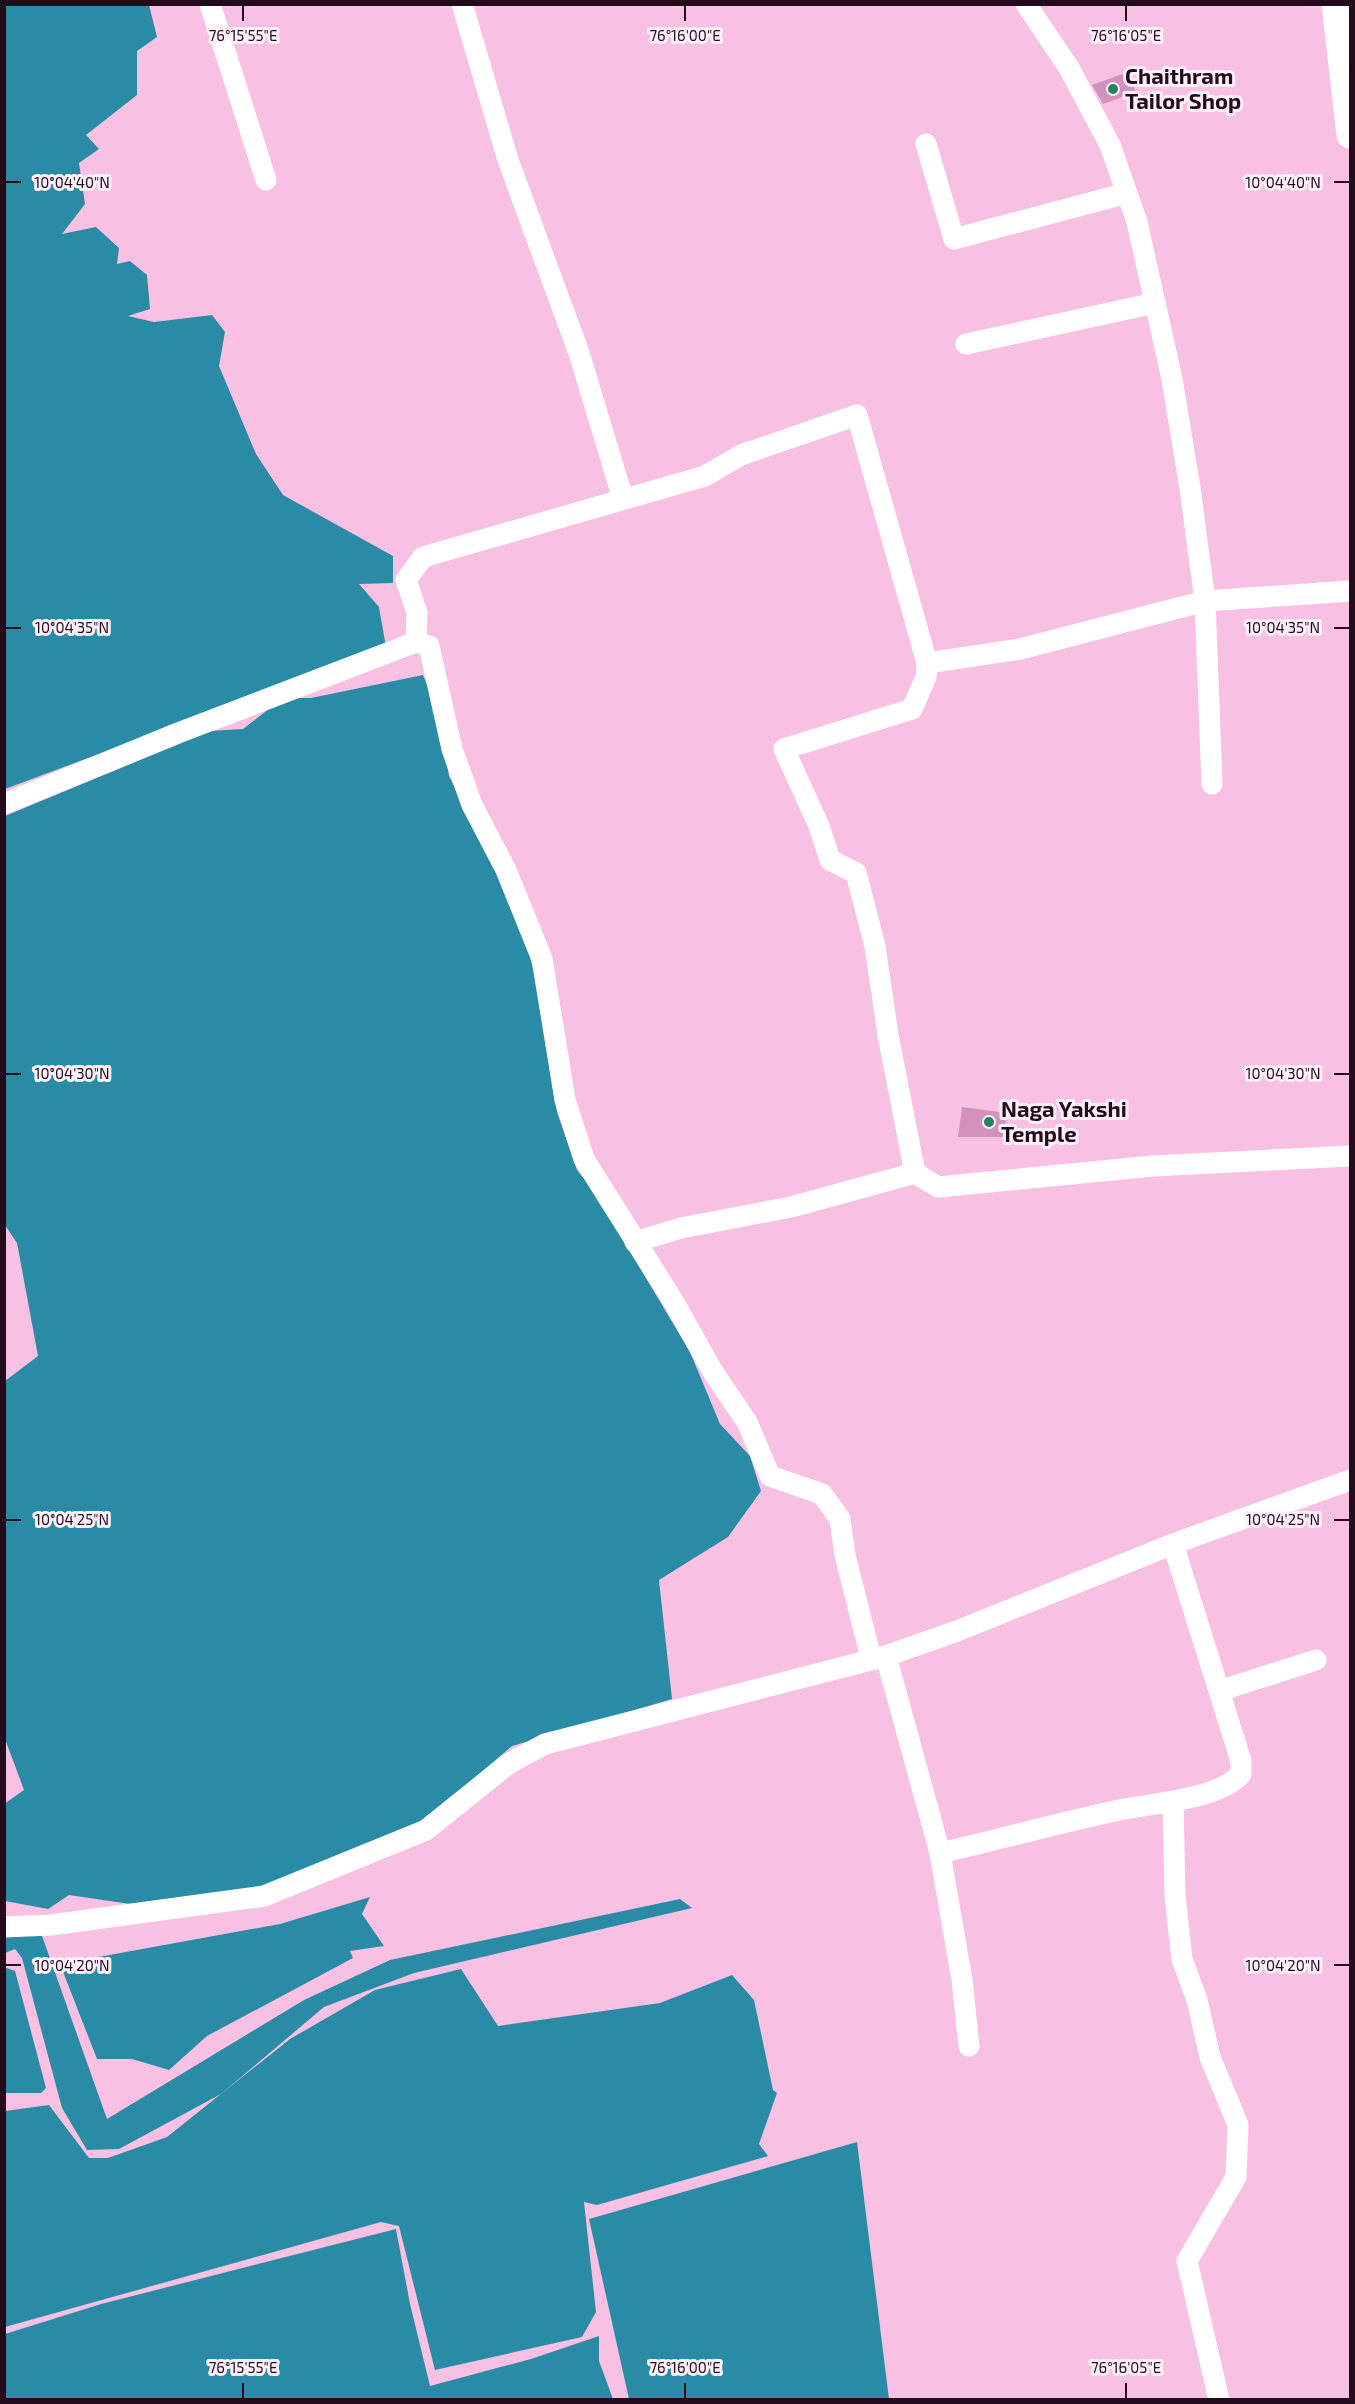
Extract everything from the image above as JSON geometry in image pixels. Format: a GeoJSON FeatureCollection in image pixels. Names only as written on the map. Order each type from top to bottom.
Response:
{"type":"FeatureCollection","features":[{"type":"Feature","properties":{"kind":"street"},"geometry":{"type":"LineString","coordinates":[[210,4],[266,180]]}},
{"type":"Feature","properties":{"kind":"street"},"geometry":{"type":"LineString","coordinates":[[462,4],[508,160],[579,353],[623,499]]}},
{"type":"Feature","properties":{"kind":"street"},"geometry":{"type":"LineString","coordinates":[[1026,4],[1070,68],[1110,146],[1137,222],[1155,303],[1190,488],[1205,601],[1212,784]]}},
{"type":"Feature","properties":{"kind":"street"},"geometry":{"type":"LineString","coordinates":[[1335,4],[1350,135]]}},
{"type":"Feature","properties":{"kind":"street"},"geometry":{"type":"LineString","coordinates":[[926,144],[954,238],[1127,193]]}},
{"type":"Feature","properties":{"kind":"street"},"geometry":{"type":"LineString","coordinates":[[966,344],[1155,303]]}},
{"type":"Feature","properties":{"kind":"street"},"geometry":{"type":"LineString","coordinates":[[417,642],[417,614],[406,580],[423,557],[566,518],[705,476],[741,454],[857,415],[927,663],[926,677],[912,709],[784,748],[819,826],[830,860],[856,873],[874,946],[888,1035],[915,1173]]}},
{"type":"Feature","properties":{"kind":"street"},"geometry":{"type":"LineString","coordinates":[[927,663],[1020,649],[1205,601],[1350,591]]}},
{"type":"Feature","properties":{"kind":"street"},"geometry":{"type":"LineString","coordinates":[[4,804],[178,733],[417,642],[429,646],[452,749],[472,805],[506,870],[542,959],[565,1100],[584,1159],[713,1372],[747,1422],[770,1476],[822,1494],[840,1520],[845,1555],[940,1853],[962,1980],[969,2046]]}},
{"type":"Feature","properties":{"kind":"street"},"geometry":{"type":"LineString","coordinates":[[635,1242],[681,1228],[791,1208],[915,1173],[938,1187],[1154,1166],[1350,1156]]}},
{"type":"Feature","properties":{"kind":"street"},"geometry":{"type":"LineString","coordinates":[[4,1927],[63,1924],[264,1896],[426,1830],[508,1764],[545,1744],[879,1657],[957,1631],[1173,1544],[1350,1480]]}},
{"type":"Feature","properties":{"kind":"street"},"geometry":{"type":"LineString","coordinates":[[940,1853],[1125,1809],[1173,1803],[1234,1782],[1241,1774],[1241,1761],[1173,1544]]}},
{"type":"Feature","properties":{"kind":"street"},"geometry":{"type":"LineString","coordinates":[[1219,1690],[1316,1660]]}},
{"type":"Feature","properties":{"kind":"street"},"geometry":{"type":"LineString","coordinates":[[1173,1803],[1175,1896],[1182,1959],[1197,2000],[1210,2057],[1238,2125],[1236,2177],[1187,2262],[1219,2400]]}},
{"type":"Feature","properties":{"kind":"water"},"geometry":{"type":"Polygon","coordinates":[[[5,5],[149,5],[157,37],[137,51],[137,95],[86,135],[99,149],[79,163],[85,204],[62,234],[96,227],[119,248],[117,264],[130,261],[147,275],[150,309],[128,316],[154,322],[212,315],[225,332],[219,366],[256,454],[283,495],[393,556],[393,583],[359,584],[379,607],[386,647],[5,789],[5,5]]]}},
{"type":"Feature","properties":{"kind":"water"},"geometry":{"type":"Polygon","coordinates":[[[423,675],[437,709],[449,776],[517,910],[541,997],[557,1112],[577,1170],[596,1194],[690,1352],[720,1424],[750,1456],[761,1491],[728,1537],[659,1580],[672,1699],[512,1746],[413,1831],[256,1895],[137,1905],[69,1895],[48,1909],[5,1901],[4,1804],[24,1790],[5,1739],[5,1381],[38,1356],[17,1243],[5,1225],[5,816],[210,731],[243,729],[283,698],[311,698],[423,675]]]}},
{"type":"Feature","properties":{"kind":"water"},"geometry":{"type":"Polygon","coordinates":[[[370,1897],[362,1914],[384,1946],[350,1951],[353,1958],[207,2036],[169,2070],[132,2059],[97,2059],[60,1964],[280,1924],[370,1897]]]}},
{"type":"Feature","properties":{"kind":"water"},"geometry":{"type":"Polygon","coordinates":[[[680,1899],[692,1908],[414,1973],[324,2007],[221,2094],[119,2149],[87,2150],[62,2108],[22,1958],[15,1949],[5,1953],[5,1933],[41,1933],[107,2119],[304,2000],[390,1960],[680,1899]]]}},
{"type":"Feature","properties":{"kind":"water"},"geometry":{"type":"Polygon","coordinates":[[[4,1969],[15,1971],[46,2088],[41,2093],[5,2093],[4,1969]]]}},
{"type":"Feature","properties":{"kind":"water"},"geometry":{"type":"Polygon","coordinates":[[[461,1969],[498,2026],[660,2003],[732,1975],[754,2000],[773,2090],[777,2093],[759,2144],[768,2156],[597,2205],[584,2202],[596,2312],[582,2337],[435,2370],[399,2226],[381,2222],[5,2327],[5,2111],[49,2105],[89,2158],[108,2158],[167,2137],[290,2039],[375,1990],[461,1969]]]}},
{"type":"Feature","properties":{"kind":"water"},"geometry":{"type":"Polygon","coordinates":[[[857,2142],[889,2399],[629,2399],[589,2219],[857,2142]]]}},
{"type":"Feature","properties":{"kind":"water"},"geometry":{"type":"Polygon","coordinates":[[[396,2229],[410,2304],[430,2386],[531,2359],[599,2336],[599,2361],[613,2399],[5,2399],[5,2334],[101,2304],[396,2229]]]}},
{"type":"Feature","properties":{"kind":"building","name":"Chaithram Tailor Shop"},"geometry":{"type":"Polygon","coordinates":[[[1128,72],[1136,92],[1103,104],[1092,85],[1128,72]]]}},
{"type":"Feature","properties":{"kind":"building"},"geometry":{"type":"Polygon","coordinates":[[[962,1107],[1007,1113],[1004,1137],[958,1137],[962,1107]]]}},
{"type":"Feature","properties":{"kind":"place","name":"Chaithram Tailor Shop"},"geometry":{"type":"Point","coordinates":[1113,89]}},
{"type":"Feature","properties":{"kind":"place","name":"Naga Yakshi Temple"},"geometry":{"type":"Point","coordinates":[989,1122]}}]}
